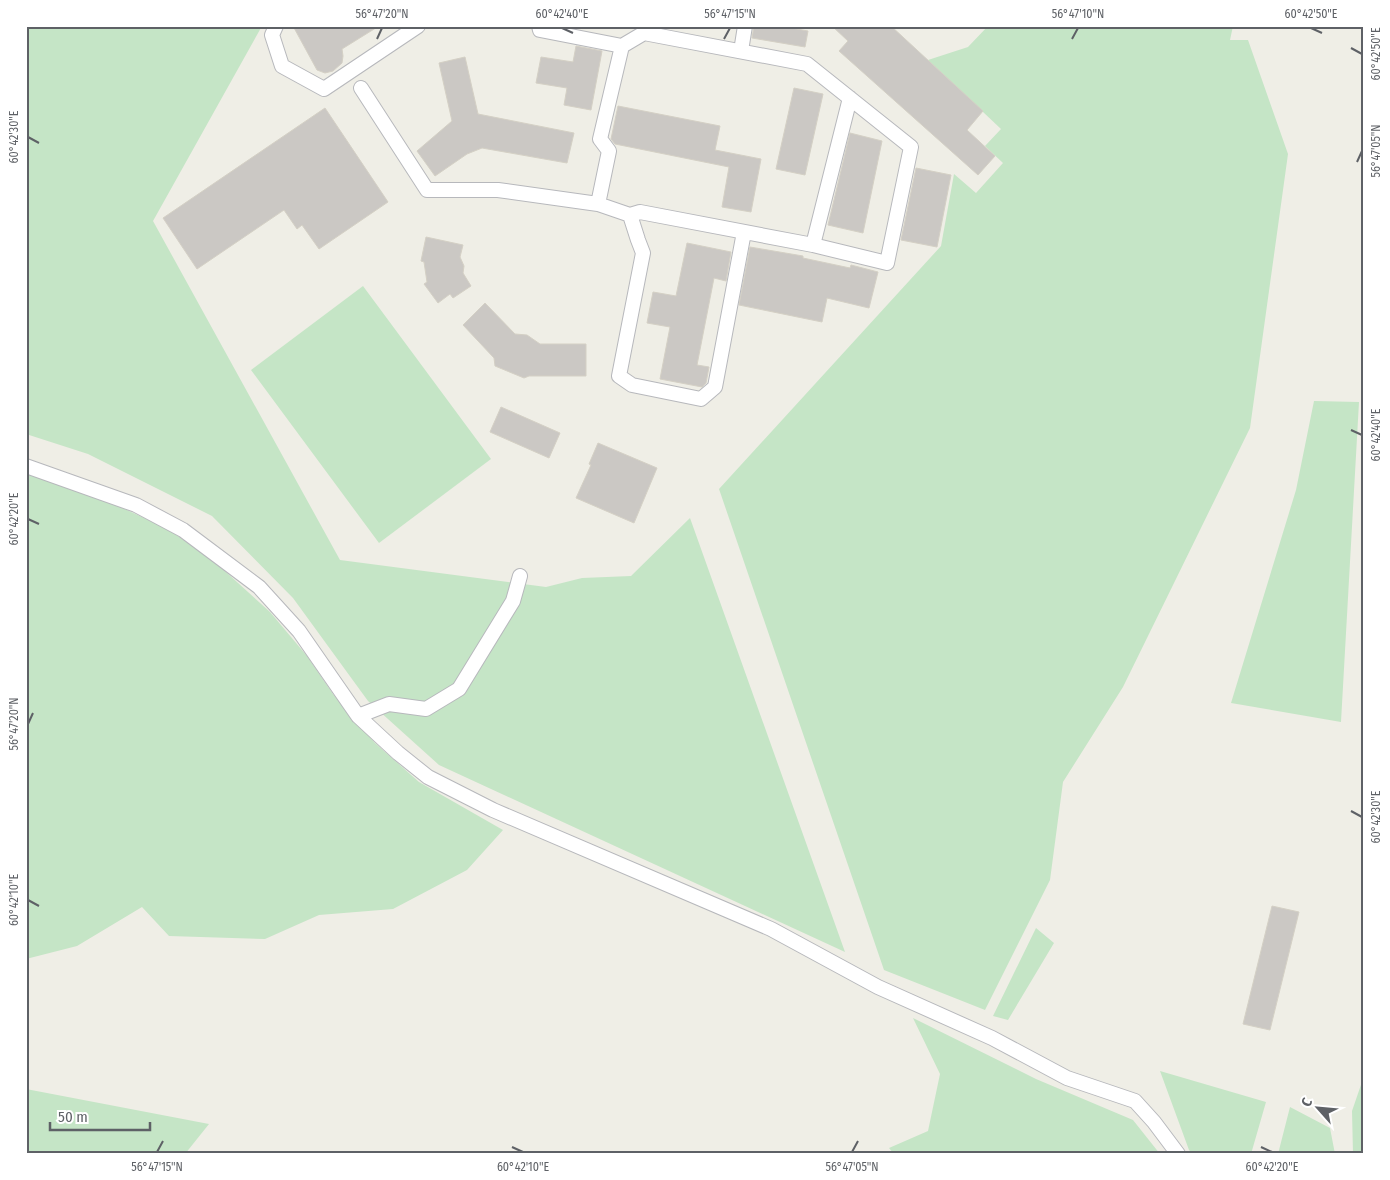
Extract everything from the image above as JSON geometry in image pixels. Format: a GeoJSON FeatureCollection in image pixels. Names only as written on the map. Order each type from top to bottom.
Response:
{"type":"FeatureCollection","features":[{"type":"Feature","properties":{"kind":"street"},"geometry":{"type":"LineString","coordinates":[[276,26],[272,35],[282,66],[324,89],[418,26]]}},
{"type":"Feature","properties":{"kind":"street"},"geometry":{"type":"LineString","coordinates":[[361,88],[426,190],[498,190],[598,204],[630,215],[640,212],[813,245],[887,263],[911,147],[806,64],[644,34],[622,46],[540,30],[539,26]]}},
{"type":"Feature","properties":{"kind":"street"},"geometry":{"type":"LineString","coordinates":[[741,51],[745,26]]}},
{"type":"Feature","properties":{"kind":"street"},"geometry":{"type":"LineString","coordinates":[[598,204],[609,151],[600,139],[622,46]]}},
{"type":"Feature","properties":{"kind":"street"},"geometry":{"type":"LineString","coordinates":[[813,245],[850,98]]}},
{"type":"Feature","properties":{"kind":"street"},"geometry":{"type":"LineString","coordinates":[[630,215],[643,253],[619,376],[632,385],[701,399],[715,387],[744,232]]}},
{"type":"Feature","properties":{"kind":"street"},"geometry":{"type":"LineString","coordinates":[[26,466],[136,505],[183,530],[259,587],[299,631],[358,716],[398,753],[428,777],[493,810],[771,929],[878,986],[992,1038],[1067,1078],[1135,1102],[1154,1122],[1178,1154]]}},
{"type":"Feature","properties":{"kind":"street"},"geometry":{"type":"LineString","coordinates":[[358,716],[389,704],[426,709],[459,689],[513,601],[520,576]]}},
{"type":"Feature","properties":{"kind":"green space"},"geometry":{"type":"Polygon","coordinates":[[[26,26],[262,26],[153,221],[340,560],[546,587],[582,578],[631,576],[690,518],[845,952],[439,765],[368,701],[293,598],[212,516],[88,454],[26,434],[26,26]]]}},
{"type":"Feature","properties":{"kind":"green space"},"geometry":{"type":"Polygon","coordinates":[[[988,26],[1233,26],[1230,40],[1248,40],[1288,154],[1250,428],[1123,687],[1063,782],[1050,880],[985,1010],[884,970],[719,489],[941,246],[954,174],[976,193],[1003,163],[985,146],[1001,129],[928,60],[968,47],[988,26]]]}},
{"type":"Feature","properties":{"kind":"green space"},"geometry":{"type":"Polygon","coordinates":[[[363,286],[491,459],[379,543],[251,370],[363,286]]]}},
{"type":"Feature","properties":{"kind":"green space"},"geometry":{"type":"Polygon","coordinates":[[[1314,401],[1359,402],[1341,722],[1231,703],[1296,490],[1314,401]]]}},
{"type":"Feature","properties":{"kind":"green space"},"geometry":{"type":"Polygon","coordinates":[[[26,472],[116,505],[168,529],[216,563],[270,612],[307,656],[333,694],[375,743],[419,782],[503,830],[467,870],[393,909],[319,915],[265,939],[169,936],[142,907],[77,946],[26,959],[26,472]]]}},
{"type":"Feature","properties":{"kind":"green space"},"geometry":{"type":"Polygon","coordinates":[[[1036,928],[1054,943],[1008,1020],[993,1016],[1036,928]]]}},
{"type":"Feature","properties":{"kind":"green space"},"geometry":{"type":"Polygon","coordinates":[[[913,1018],[1036,1079],[1133,1120],[1160,1154],[894,1154],[889,1148],[928,1131],[940,1074],[913,1018]]]}},
{"type":"Feature","properties":{"kind":"green space"},"geometry":{"type":"Polygon","coordinates":[[[1160,1071],[1266,1102],[1251,1154],[1193,1154],[1189,1150],[1160,1071]]]}},
{"type":"Feature","properties":{"kind":"green space"},"geometry":{"type":"Polygon","coordinates":[[[1364,1076],[1364,1154],[1353,1154],[1352,1111],[1364,1076]]]}},
{"type":"Feature","properties":{"kind":"green space"},"geometry":{"type":"Polygon","coordinates":[[[26,1089],[209,1124],[185,1154],[26,1154],[26,1089]]]}},
{"type":"Feature","properties":{"kind":"green space"},"geometry":{"type":"Polygon","coordinates":[[[1290,1107],[1330,1128],[1335,1154],[1278,1154],[1290,1107]]]}},
{"type":"Feature","properties":{"kind":"building"},"geometry":{"type":"Polygon","coordinates":[[[293,26],[379,26],[342,49],[342,63],[333,71],[325,73],[317,70],[293,26]]]}},
{"type":"Feature","properties":{"kind":"building"},"geometry":{"type":"Polygon","coordinates":[[[754,26],[780,26],[808,31],[805,47],[752,38],[754,26]]]}},
{"type":"Feature","properties":{"kind":"building"},"geometry":{"type":"Polygon","coordinates":[[[832,26],[891,26],[983,111],[967,130],[995,156],[978,175],[839,51],[848,41],[832,26]]]}},
{"type":"Feature","properties":{"kind":"building"},"geometry":{"type":"Polygon","coordinates":[[[576,46],[602,51],[591,110],[564,105],[567,88],[536,83],[541,57],[573,62],[576,46]]]}},
{"type":"Feature","properties":{"kind":"building"},"geometry":{"type":"Polygon","coordinates":[[[465,57],[478,114],[574,133],[567,163],[482,148],[467,154],[435,176],[417,151],[452,121],[439,63],[465,57]]]}},
{"type":"Feature","properties":{"kind":"building"},"geometry":{"type":"Polygon","coordinates":[[[794,88],[823,94],[805,175],[776,169],[794,88]]]}},
{"type":"Feature","properties":{"kind":"building"},"geometry":{"type":"Polygon","coordinates":[[[618,106],[720,126],[715,150],[761,159],[751,212],[722,207],[729,167],[615,144],[611,139],[618,106]]]}},
{"type":"Feature","properties":{"kind":"building"},"geometry":{"type":"Polygon","coordinates":[[[325,108],[388,202],[319,249],[302,225],[297,229],[284,210],[197,269],[163,218],[325,108]]]}},
{"type":"Feature","properties":{"kind":"building"},"geometry":{"type":"Polygon","coordinates":[[[850,133],[882,141],[863,233],[828,225],[850,133]]]}},
{"type":"Feature","properties":{"kind":"building"},"geometry":{"type":"Polygon","coordinates":[[[916,168],[951,175],[937,247],[901,240],[916,168]]]}},
{"type":"Feature","properties":{"kind":"building"},"geometry":{"type":"Polygon","coordinates":[[[426,237],[463,245],[460,257],[464,266],[463,273],[471,286],[453,298],[450,294],[438,303],[424,284],[427,282],[424,262],[421,261],[426,237]]]}},
{"type":"Feature","properties":{"kind":"building"},"geometry":{"type":"Polygon","coordinates":[[[687,243],[731,252],[726,281],[714,278],[697,365],[709,367],[706,383],[702,387],[660,379],[670,327],[647,323],[653,292],[676,296],[687,243]]]}},
{"type":"Feature","properties":{"kind":"building"},"geometry":{"type":"Polygon","coordinates":[[[750,247],[803,256],[803,258],[850,268],[851,265],[878,272],[869,308],[827,298],[822,322],[739,305],[750,247]]]}},
{"type":"Feature","properties":{"kind":"building"},"geometry":{"type":"Polygon","coordinates":[[[485,303],[515,334],[527,335],[540,344],[586,344],[586,376],[529,376],[524,378],[495,366],[494,358],[463,325],[485,303]]]}},
{"type":"Feature","properties":{"kind":"building"},"geometry":{"type":"Polygon","coordinates":[[[501,407],[560,433],[549,458],[490,432],[501,407]]]}},
{"type":"Feature","properties":{"kind":"building"},"geometry":{"type":"Polygon","coordinates":[[[598,443],[657,468],[634,523],[576,498],[591,465],[589,464],[598,443]]]}},
{"type":"Feature","properties":{"kind":"building"},"geometry":{"type":"Polygon","coordinates":[[[1272,906],[1299,912],[1270,1030],[1243,1024],[1272,906]]]}}]}
